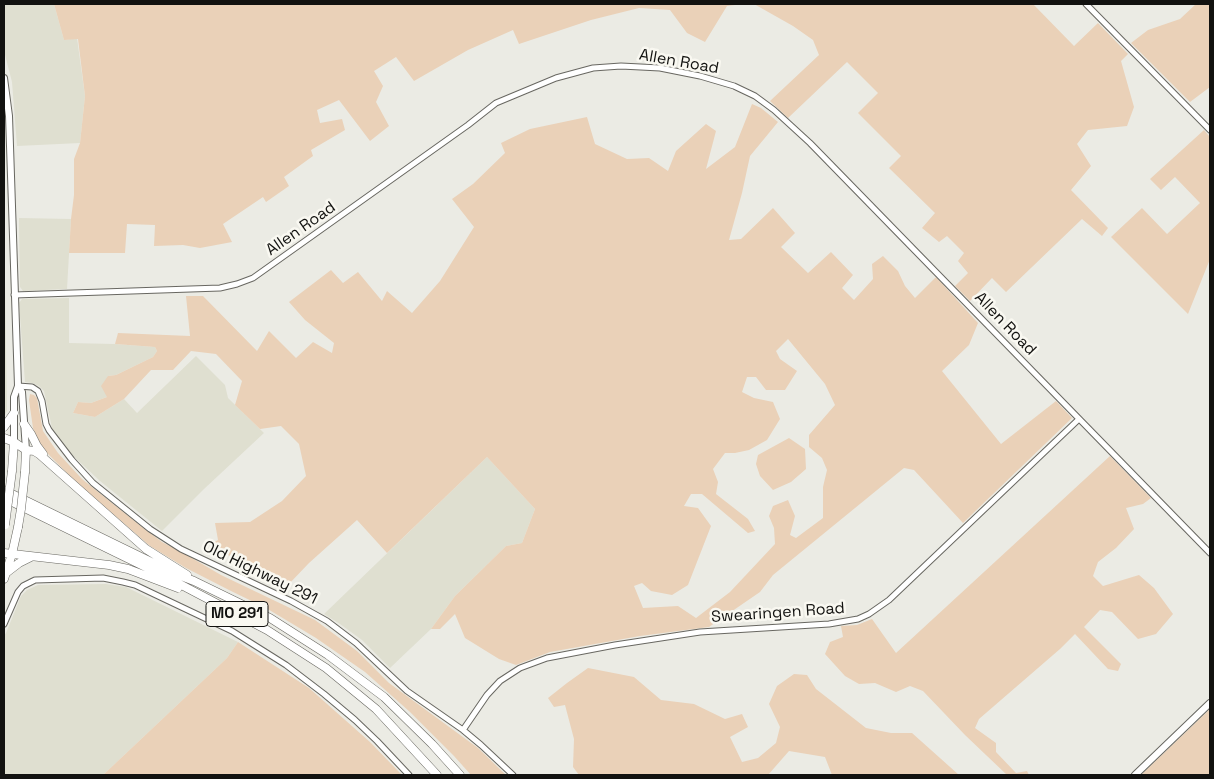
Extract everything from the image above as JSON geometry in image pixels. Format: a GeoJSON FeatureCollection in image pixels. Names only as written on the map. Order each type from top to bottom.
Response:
{"type":"FeatureCollection","features":[{"type":"Feature","properties":{"kind":"highway"},"geometry":{"type":"LineString","coordinates":[[4,427],[14,413]]}},
{"type":"Feature","properties":{"kind":"highway"},"geometry":{"type":"LineString","coordinates":[[24,424],[50,464]]}},
{"type":"Feature","properties":{"kind":"highway"},"geometry":{"type":"LineString","coordinates":[[4,438],[26,450],[34,451],[146,549],[194,581]]}},
{"type":"Feature","properties":{"kind":"highway"},"geometry":{"type":"LineString","coordinates":[[4,527],[14,442]]}},
{"type":"Feature","properties":{"kind":"highway"},"geometry":{"type":"LineString","coordinates":[[5,576],[8,554],[18,527],[21,509],[26,450]]}},
{"type":"Feature","properties":{"kind":"highway","name":"MO 291"},"geometry":{"type":"LineString","coordinates":[[4,490],[270,618],[328,655],[384,697],[432,744],[460,775]]}},
{"type":"Feature","properties":{"kind":"highway","name":"MO 291"},"geometry":{"type":"LineString","coordinates":[[4,498],[267,630],[326,668],[376,709],[437,775]]}},
{"type":"Feature","properties":{"kind":"highway"},"geometry":{"type":"LineString","coordinates":[[8,554],[109,565],[128,569],[208,599]]}},
{"type":"Feature","properties":{"kind":"highway"},"geometry":{"type":"LineString","coordinates":[[5,576],[19,563],[33,556]]}},
{"type":"Feature","properties":{"kind":"main road"},"geometry":{"type":"LineString","coordinates":[[4,78],[9,116],[18,386],[14,398],[14,442]]}},
{"type":"Feature","properties":{"kind":"main road"},"geometry":{"type":"LineString","coordinates":[[18,386],[22,392],[26,450]]}},
{"type":"Feature","properties":{"kind":"main road"},"geometry":{"type":"LineString","coordinates":[[1135,775],[1210,703]]}},
{"type":"Feature","properties":{"kind":"street"},"geometry":{"type":"LineString","coordinates":[[1086,4],[1210,130]]}},
{"type":"Feature","properties":{"kind":"street","name":"Allen Road"},"geometry":{"type":"LineString","coordinates":[[14,295],[220,288],[237,284],[253,278],[496,104],[556,78],[593,68],[621,66],[660,68],[700,76],[734,86],[755,96],[774,110],[823,156],[1210,553]]}},
{"type":"Feature","properties":{"kind":"street","name":"Old Highway 291"},"geometry":{"type":"LineString","coordinates":[[18,386],[32,387],[38,391],[49,430],[81,471],[108,496],[150,529],[181,549],[291,601],[327,621],[356,643],[407,691],[488,750],[513,775]]}},
{"type":"Feature","properties":{"kind":"street","name":"Swearingen Road"},"geometry":{"type":"LineString","coordinates":[[463,730],[487,695],[500,681],[520,668],[546,658],[700,632],[829,624],[858,619],[869,614],[889,600],[1079,419]]}},
{"type":"Feature","properties":{"kind":"street"},"geometry":{"type":"LineString","coordinates":[[4,624],[18,592],[23,586],[36,580],[98,578],[135,586],[232,631],[286,665],[355,720],[409,775]]}},
{"type":"Feature","properties":{"kind":"shaded area"},"geometry":{"type":"Polygon","coordinates":[[[4,4],[54,4],[64,40],[77,38],[85,96],[80,143],[17,146],[12,82],[4,51],[4,4]]]}},
{"type":"Feature","properties":{"kind":"shaded area"},"geometry":{"type":"Polygon","coordinates":[[[54,4],[743,4],[727,6],[705,42],[687,33],[670,10],[639,8],[591,20],[519,44],[513,30],[468,50],[414,81],[396,57],[374,71],[383,86],[376,102],[389,126],[370,141],[339,100],[317,110],[320,123],[342,119],[345,130],[311,150],[313,156],[284,177],[289,186],[266,202],[263,197],[223,224],[232,242],[200,248],[183,245],[154,246],[155,225],[127,224],[125,253],[69,253],[74,195],[74,159],[80,143],[85,96],[78,39],[64,40],[54,4]]]}},
{"type":"Feature","properties":{"kind":"shaded area"},"geometry":{"type":"Polygon","coordinates":[[[754,4],[1033,4],[1074,46],[1098,23],[1128,54],[1121,61],[1134,107],[1127,126],[1088,130],[1077,144],[1091,166],[1071,190],[1108,228],[1102,236],[1082,219],[1006,292],[992,278],[970,301],[955,286],[968,273],[958,261],[964,253],[947,236],[939,242],[922,228],[935,213],[889,168],[901,156],[858,113],[878,93],[847,62],[788,118],[770,101],[819,55],[813,40],[793,26],[754,4]]]}},
{"type":"Feature","properties":{"kind":"shaded area"},"geometry":{"type":"Polygon","coordinates":[[[1196,4],[1210,4],[1210,87],[1190,102],[1131,43],[1148,30],[1180,19],[1196,4]]]}},
{"type":"Feature","properties":{"kind":"shaded area"},"geometry":{"type":"Polygon","coordinates":[[[752,104],[761,108],[778,122],[750,156],[729,240],[741,239],[773,208],[795,233],[781,247],[808,273],[831,252],[853,275],[842,288],[854,300],[873,279],[872,264],[883,256],[898,271],[905,286],[915,298],[936,277],[978,323],[969,345],[942,371],[1001,444],[1056,401],[1072,418],[963,523],[914,470],[904,468],[773,575],[760,592],[709,627],[640,636],[550,652],[516,665],[499,659],[465,638],[455,614],[440,629],[431,629],[455,596],[506,546],[522,543],[535,509],[487,457],[387,553],[357,520],[309,563],[288,585],[220,551],[211,544],[218,540],[215,523],[250,522],[282,501],[306,476],[299,444],[281,426],[260,429],[235,405],[242,381],[216,354],[191,351],[173,370],[151,370],[124,399],[95,417],[73,413],[78,402],[91,403],[107,397],[101,386],[108,376],[116,375],[153,357],[157,351],[155,347],[115,344],[118,333],[190,336],[186,296],[203,296],[257,351],[269,331],[296,358],[313,342],[332,353],[334,343],[305,320],[289,302],[331,270],[343,283],[358,272],[382,301],[387,291],[412,313],[440,281],[474,227],[452,199],[473,184],[505,153],[501,143],[530,129],[587,117],[595,144],[627,159],[649,158],[668,171],[676,151],[706,124],[716,131],[706,169],[735,147],[752,104]],[[788,339],[776,351],[780,359],[797,371],[785,390],[766,390],[756,377],[747,377],[742,392],[754,398],[773,402],[780,419],[767,440],[749,450],[725,453],[713,469],[718,482],[716,494],[748,519],[755,531],[748,533],[702,494],[691,494],[684,506],[698,508],[711,526],[688,585],[672,595],[651,591],[642,583],[634,586],[643,608],[678,606],[696,618],[730,592],[775,544],[774,528],[769,516],[773,506],[788,500],[795,516],[790,535],[796,538],[823,518],[823,487],[827,470],[822,458],[809,447],[809,435],[835,405],[825,384],[788,339]]]}},
{"type":"Feature","properties":{"kind":"shaded area"},"geometry":{"type":"Polygon","coordinates":[[[1204,130],[1210,137],[1210,259],[1188,314],[1111,237],[1142,208],[1167,234],[1200,203],[1175,177],[1161,190],[1150,179],[1204,130]]]}},
{"type":"Feature","properties":{"kind":"shaded area"},"geometry":{"type":"Polygon","coordinates":[[[19,218],[71,219],[67,289],[23,291],[20,287],[19,218]]]}},
{"type":"Feature","properties":{"kind":"shaded area"},"geometry":{"type":"Polygon","coordinates":[[[4,219],[7,410],[4,418],[4,219]]]}},
{"type":"Feature","properties":{"kind":"shaded area"},"geometry":{"type":"Polygon","coordinates":[[[69,298],[69,343],[155,347],[157,351],[153,357],[116,375],[108,376],[107,397],[91,403],[78,402],[73,413],[95,417],[124,399],[137,413],[196,356],[225,385],[228,398],[264,433],[162,531],[100,481],[69,452],[52,428],[44,391],[39,386],[25,382],[19,303],[22,299],[69,298]]]}},
{"type":"Feature","properties":{"kind":"shaded area"},"geometry":{"type":"Polygon","coordinates":[[[30,394],[37,398],[43,431],[58,453],[82,479],[162,542],[221,575],[315,620],[357,651],[389,683],[478,748],[506,775],[471,775],[410,712],[365,672],[316,638],[266,608],[186,568],[150,546],[76,482],[39,443],[33,428],[29,400],[30,394]]]}},
{"type":"Feature","properties":{"kind":"shaded area"},"geometry":{"type":"Polygon","coordinates":[[[789,438],[805,449],[806,469],[791,482],[773,490],[760,476],[756,464],[758,455],[789,438]]]}},
{"type":"Feature","properties":{"kind":"shaded area"},"geometry":{"type":"Polygon","coordinates":[[[1110,456],[1151,498],[1143,504],[1126,508],[1134,529],[1116,548],[1098,562],[1093,576],[1103,586],[1139,575],[1154,588],[1173,614],[1156,634],[1138,639],[1112,612],[1100,610],[1084,627],[1121,664],[1118,671],[1108,669],[1075,634],[979,719],[975,728],[996,743],[996,752],[1016,773],[1027,771],[1029,775],[1007,775],[923,691],[910,686],[896,692],[875,683],[859,684],[845,676],[825,654],[830,642],[843,637],[841,626],[857,625],[872,619],[896,653],[1110,456]]]}},
{"type":"Feature","properties":{"kind":"shaded area"},"geometry":{"type":"Polygon","coordinates":[[[487,457],[535,509],[522,543],[506,546],[455,596],[431,629],[390,668],[362,640],[324,614],[487,457]]]}},
{"type":"Feature","properties":{"kind":"shaded area"},"geometry":{"type":"Polygon","coordinates":[[[106,584],[126,587],[238,642],[227,658],[103,775],[4,775],[4,636],[21,596],[27,590],[38,585],[106,584]]]}},
{"type":"Feature","properties":{"kind":"shaded area"},"geometry":{"type":"Polygon","coordinates":[[[238,642],[309,688],[370,742],[402,775],[103,775],[227,658],[238,642]]]}},
{"type":"Feature","properties":{"kind":"shaded area"},"geometry":{"type":"Polygon","coordinates":[[[588,668],[634,677],[661,700],[694,704],[725,719],[742,714],[748,727],[730,737],[742,762],[758,758],[776,743],[780,727],[769,704],[777,686],[794,674],[807,675],[816,689],[866,728],[891,733],[912,733],[959,775],[832,775],[825,757],[789,751],[768,775],[579,775],[573,767],[574,739],[565,705],[554,707],[548,698],[588,668]]]}},
{"type":"Feature","properties":{"kind":"shaded area"},"geometry":{"type":"Polygon","coordinates":[[[1210,709],[1210,775],[1141,775],[1210,709]]]}}]}
